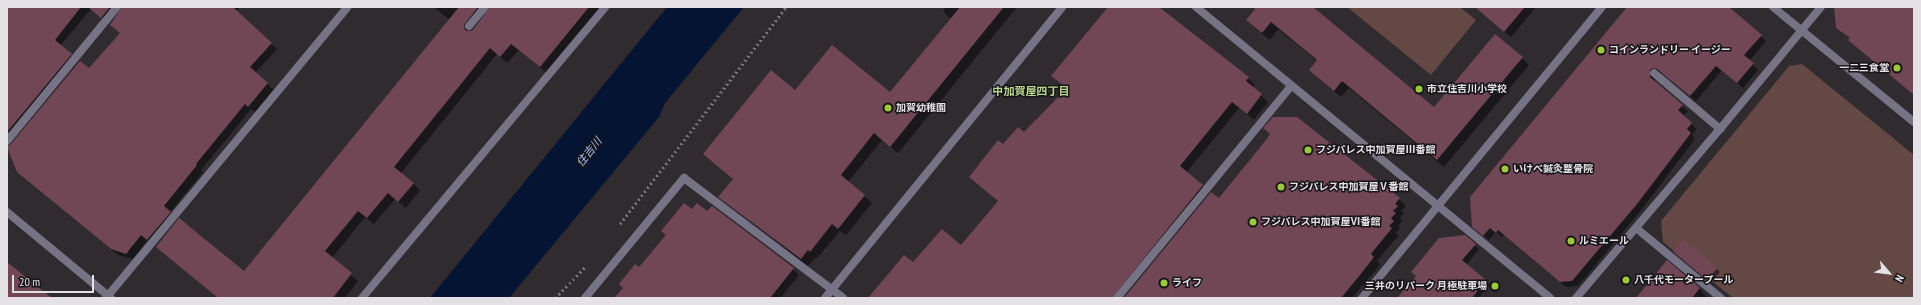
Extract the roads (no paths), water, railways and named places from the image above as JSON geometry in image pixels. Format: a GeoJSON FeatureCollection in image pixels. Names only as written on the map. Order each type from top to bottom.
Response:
{"type":"FeatureCollection","features":[{"type":"Feature","properties":{"kind":"street"},"geometry":{"type":"LineString","coordinates":[[7,141],[117,7]]}},
{"type":"Feature","properties":{"kind":"street"},"geometry":{"type":"LineString","coordinates":[[7,212],[108,297],[348,7]]}},
{"type":"Feature","properties":{"kind":"street"},"geometry":{"type":"LineString","coordinates":[[469,26],[485,7]]}},
{"type":"Feature","properties":{"kind":"street"},"geometry":{"type":"LineString","coordinates":[[362,298],[605,7]]}},
{"type":"Feature","properties":{"kind":"street"},"geometry":{"type":"LineString","coordinates":[[825,298],[1062,7]]}},
{"type":"Feature","properties":{"kind":"street"},"geometry":{"type":"LineString","coordinates":[[1196,7],[1437,207],[1550,298]]}},
{"type":"Feature","properties":{"kind":"street"},"geometry":{"type":"LineString","coordinates":[[1362,298],[1602,7]]}},
{"type":"Feature","properties":{"kind":"street"},"geometry":{"type":"LineString","coordinates":[[1773,7],[1914,122]]}},
{"type":"Feature","properties":{"kind":"street"},"geometry":{"type":"LineString","coordinates":[[1576,298],[1821,7]]}},
{"type":"Feature","properties":{"kind":"street"},"geometry":{"type":"LineString","coordinates":[[1654,73],[1720,128]]}},
{"type":"Feature","properties":{"kind":"street"},"geometry":{"type":"LineString","coordinates":[[1118,298],[1292,86]]}},
{"type":"Feature","properties":{"kind":"street"},"geometry":{"type":"LineString","coordinates":[[585,298],[684,178],[843,298]]}},
{"type":"Feature","properties":{"kind":"street"},"geometry":{"type":"LineString","coordinates":[[1636,228],[1722,298]]}},
{"type":"Feature","properties":{"kind":"water","name":"住吉川"},"geometry":{"type":"Polygon","coordinates":[[[667,7],[744,7],[665,103],[659,117],[509,298],[430,298],[667,7]]]}},
{"type":"Feature","properties":{"kind":"place","name":"コインランドリー イージー"},"geometry":{"type":"Point","coordinates":[1601,50]}},
{"type":"Feature","properties":{"kind":"place","name":"一二三食堂"},"geometry":{"type":"Point","coordinates":[1897,68]}},
{"type":"Feature","properties":{"kind":"place","name":"市立住吉川小学校"},"geometry":{"type":"Point","coordinates":[1419,89]}},
{"type":"Feature","properties":{"kind":"place","name":"加賀幼稚園"},"geometry":{"type":"Point","coordinates":[888,108]}},
{"type":"Feature","properties":{"kind":"place","name":"フジパレス中加賀屋Ⅲ番館"},"geometry":{"type":"Point","coordinates":[1308,150]}},
{"type":"Feature","properties":{"kind":"place","name":"いけべ鍼灸整骨院"},"geometry":{"type":"Point","coordinates":[1505,169]}},
{"type":"Feature","properties":{"kind":"place","name":"フジパレス中加賀屋Ⅴ番館"},"geometry":{"type":"Point","coordinates":[1281,187]}},
{"type":"Feature","properties":{"kind":"place","name":"フジパレス中加賀屋Ⅵ番館"},"geometry":{"type":"Point","coordinates":[1253,222]}},
{"type":"Feature","properties":{"kind":"place","name":"ルミエール"},"geometry":{"type":"Point","coordinates":[1571,241]}},
{"type":"Feature","properties":{"kind":"place","name":"八千代モータープール"},"geometry":{"type":"Point","coordinates":[1626,280]}},
{"type":"Feature","properties":{"kind":"place","name":"ライフ"},"geometry":{"type":"Point","coordinates":[1164,283]}},
{"type":"Feature","properties":{"kind":"place","name":"三井のリパーク 月極駐車場"},"geometry":{"type":"Point","coordinates":[1495,286]}},
{"type":"Feature","properties":{"kind":"district","name":"中加賀屋四丁目"},"geometry":{"type":"Point","coordinates":[1031,91]}}]}
